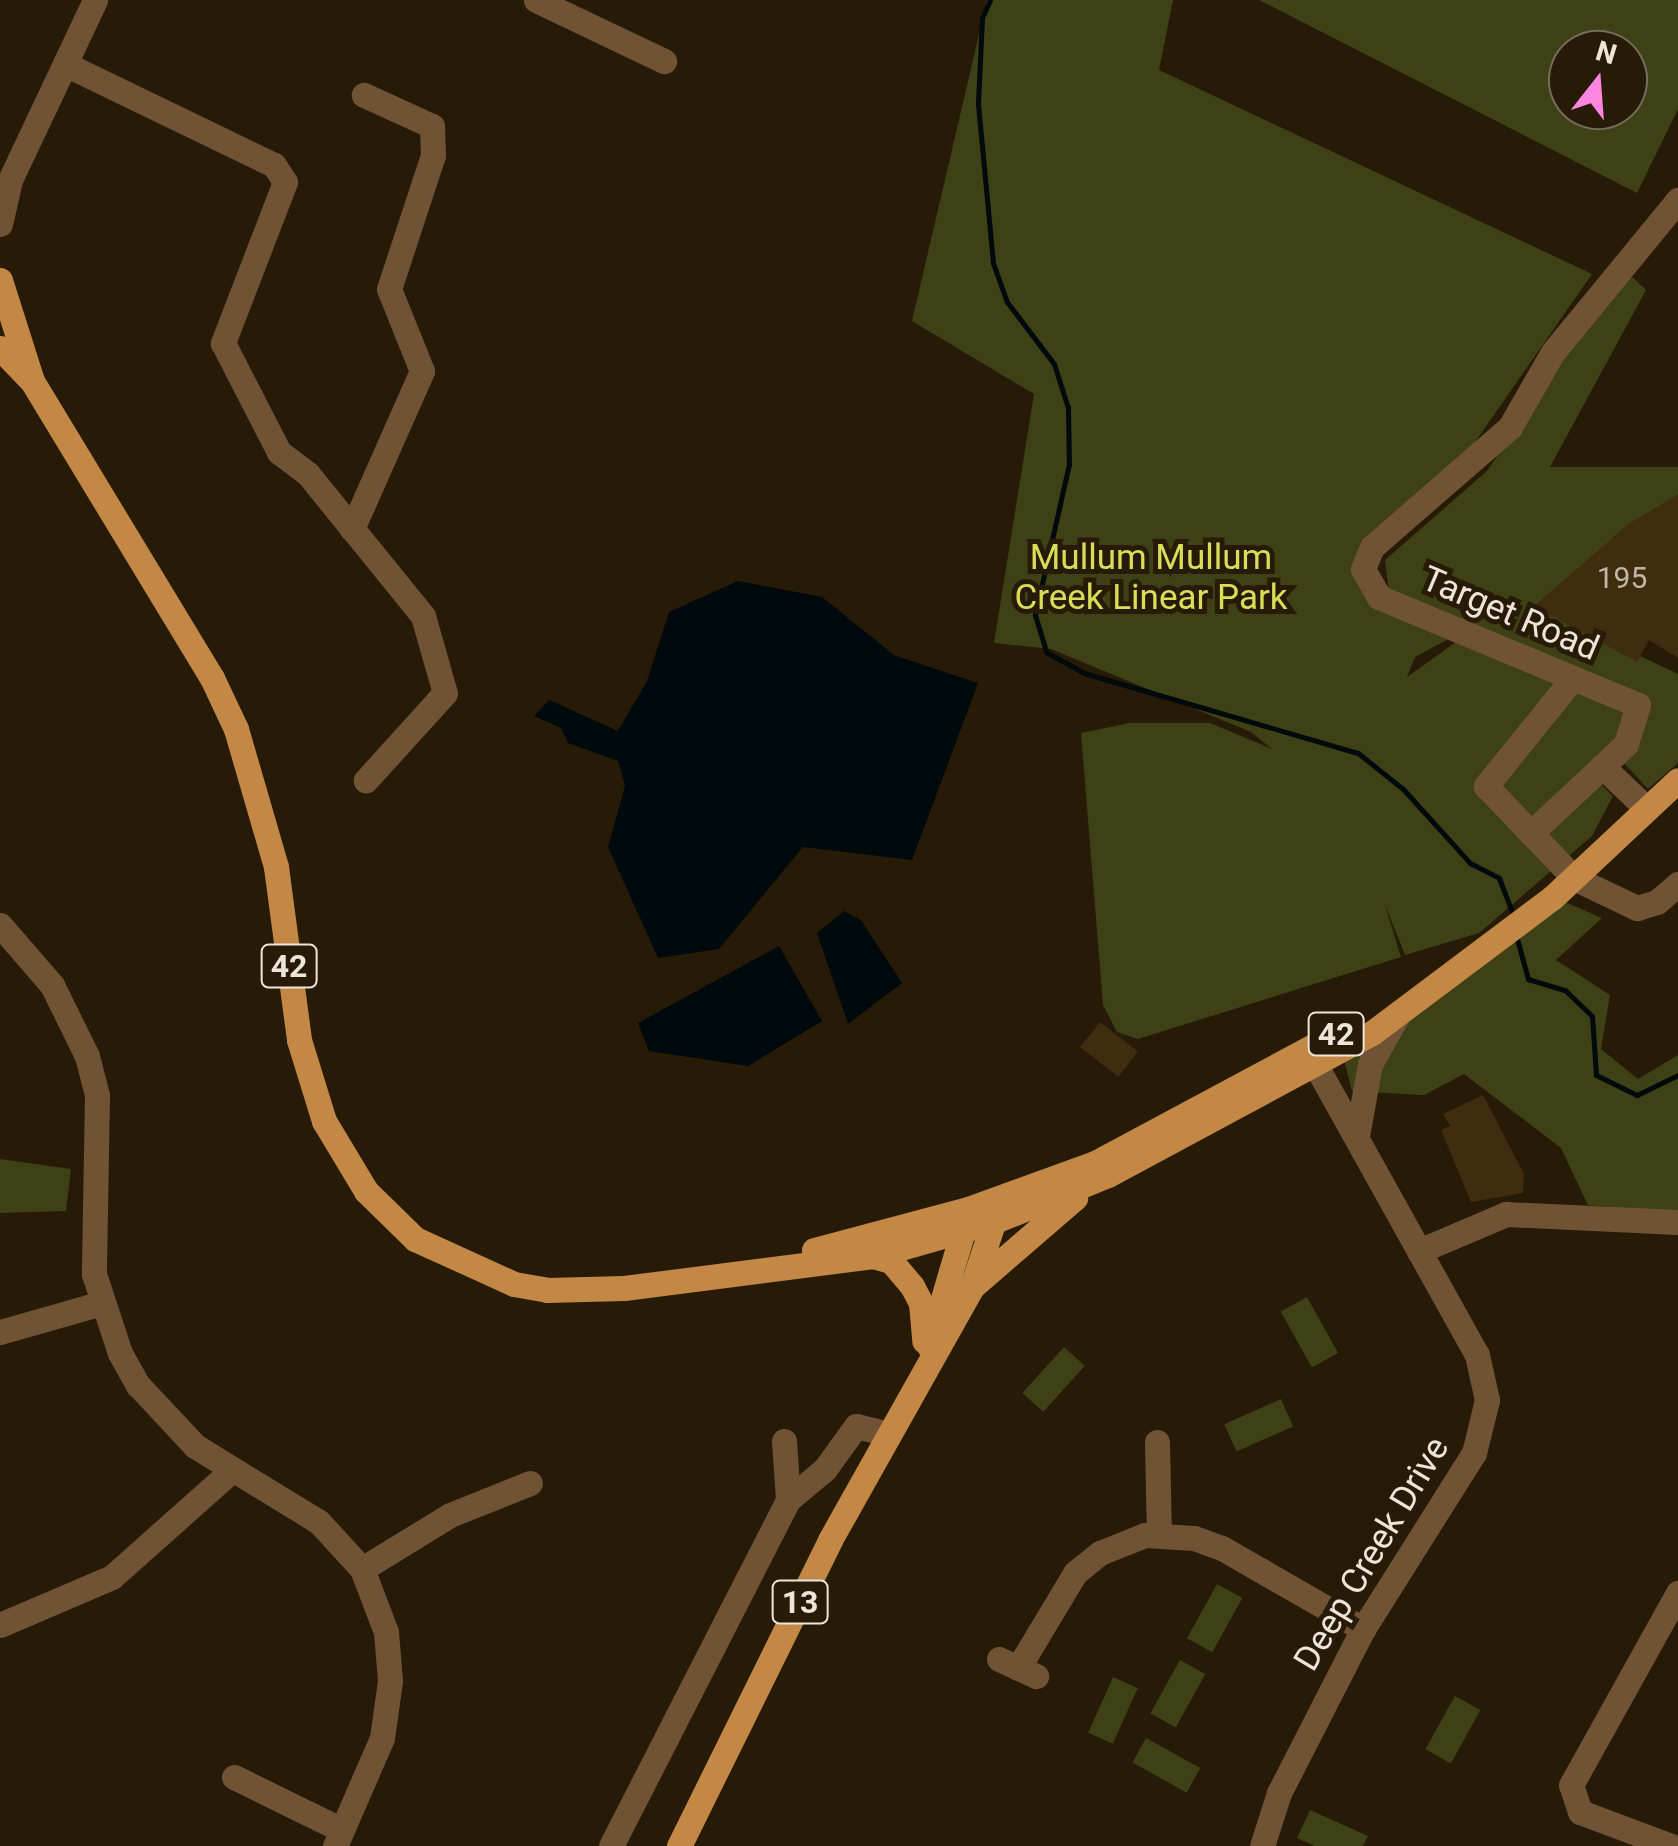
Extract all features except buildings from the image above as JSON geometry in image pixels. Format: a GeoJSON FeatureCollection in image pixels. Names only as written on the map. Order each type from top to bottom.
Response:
{"type":"FeatureCollection","features":[{"type":"Feature","properties":{"kind":"main road","name":"42"},"geometry":{"type":"LineString","coordinates":[[0,280],[12,364],[212,678],[236,729],[276,867],[310,1078],[324,1120],[366,1191],[415,1239],[514,1284],[547,1290],[624,1288],[873,1256],[997,1209],[1108,1176],[1312,1058],[1384,1006],[1437,987]]}},
{"type":"Feature","properties":{"kind":"main road","name":"42"},"geometry":{"type":"LineString","coordinates":[[997,1209],[1399,1013],[1488,950],[1553,897],[1678,780]]}},
{"type":"Feature","properties":{"kind":"main road"},"geometry":{"type":"LineString","coordinates":[[972,1287],[1053,1214],[1108,1176]]}},
{"type":"Feature","properties":{"kind":"main road","name":"13"},"geometry":{"type":"LineString","coordinates":[[679,1846],[887,1434],[972,1287],[997,1209]]}},
{"type":"Feature","properties":{"kind":"main road","name":"42"},"geometry":{"type":"LineString","coordinates":[[740,1271],[967,1220]]}},
{"type":"Feature","properties":{"kind":"main road","name":"13"},"geometry":{"type":"LineString","coordinates":[[926,1361],[967,1220]]}},
{"type":"Feature","properties":{"kind":"main road"},"geometry":{"type":"LineString","coordinates":[[873,1256],[892,1261],[921,1303],[926,1361]]}},
{"type":"Feature","properties":{"kind":"street"},"geometry":{"type":"LineString","coordinates":[[0,224],[5,185],[94,0]]}},
{"type":"Feature","properties":{"kind":"street"},"geometry":{"type":"LineString","coordinates":[[536,0],[664,62]]}},
{"type":"Feature","properties":{"kind":"street"},"geometry":{"type":"LineString","coordinates":[[65,64],[274,165],[285,182],[223,344],[278,452],[308,474],[423,616],[445,693],[366,780]]}},
{"type":"Feature","properties":{"kind":"street"},"geometry":{"type":"LineString","coordinates":[[352,529],[422,371],[388,288],[433,156],[432,126],[364,95]]}},
{"type":"Feature","properties":{"kind":"street","name":"Target Road"},"geometry":{"type":"LineString","coordinates":[[1602,766],[1626,744],[1638,705],[1379,597],[1363,569],[1372,547],[1510,427],[1553,352],[1678,200]]}},
{"type":"Feature","properties":{"kind":"street"},"geometry":{"type":"LineString","coordinates":[[1573,678],[1486,786],[1574,878],[1637,908],[1658,902],[1678,884]]}},
{"type":"Feature","properties":{"kind":"street"},"geometry":{"type":"LineString","coordinates":[[1532,833],[1602,766],[1646,810]]}},
{"type":"Feature","properties":{"kind":"street"},"geometry":{"type":"LineString","coordinates":[[0,925],[52,985],[87,1056],[97,1095],[94,1274],[102,1303],[138,1384],[169,1422],[232,1471],[319,1522],[362,1569],[386,1632],[389,1709],[382,1738],[338,1838],[234,1776]]}},
{"type":"Feature","properties":{"kind":"street"},"geometry":{"type":"LineString","coordinates":[[1357,1136],[1370,1064],[1399,1013]]}},
{"type":"Feature","properties":{"kind":"street","name":"Deep Creek Drive"},"geometry":{"type":"LineString","coordinates":[[1262,1846],[1279,1793],[1363,1629],[1462,1474],[1485,1423],[1486,1386],[1477,1355],[1312,1058]]}},
{"type":"Feature","properties":{"kind":"street"},"geometry":{"type":"LineString","coordinates":[[1419,1251],[1506,1214],[1678,1222]]}},
{"type":"Feature","properties":{"kind":"street"},"geometry":{"type":"LineString","coordinates":[[0,1332],[102,1303]]}},
{"type":"Feature","properties":{"kind":"street"},"geometry":{"type":"LineString","coordinates":[[610,1846],[788,1500],[824,1469],[856,1426],[887,1434]]}},
{"type":"Feature","properties":{"kind":"street"},"geometry":{"type":"LineString","coordinates":[[784,1442],[788,1500]]}},
{"type":"Feature","properties":{"kind":"street"},"geometry":{"type":"LineString","coordinates":[[1157,1442],[1159,1535]]}},
{"type":"Feature","properties":{"kind":"street"},"geometry":{"type":"LineString","coordinates":[[0,1625],[112,1577],[188,1517],[232,1471]]}},
{"type":"Feature","properties":{"kind":"street"},"geometry":{"type":"LineString","coordinates":[[362,1569],[450,1515],[530,1483]]}},
{"type":"Feature","properties":{"kind":"street"},"geometry":{"type":"LineString","coordinates":[[1018,1668],[1074,1572],[1116,1546],[1159,1535],[1222,1548],[1363,1629]]}},
{"type":"Feature","properties":{"kind":"street"},"geometry":{"type":"LineString","coordinates":[[1671,1846],[1580,1812],[1571,1785],[1678,1593]]}},
{"type":"Feature","properties":{"kind":"green space","name":"Mullum Mullum Creek Linear Park"},"geometry":{"type":"Polygon","coordinates":[[[987,0],[1173,0],[1159,70],[1592,274],[1473,445],[1362,540],[1356,564],[1374,600],[1456,635],[1415,657],[1407,677],[1477,627],[1389,593],[1385,560],[1487,471],[1588,322],[1629,274],[1646,290],[1550,467],[1678,467],[1678,495],[1629,524],[1535,606],[1678,674],[1678,763],[1648,789],[1610,748],[1586,770],[1613,796],[1592,836],[1479,933],[1405,955],[1384,902],[1401,957],[1138,1039],[1117,1032],[1103,1005],[1081,733],[1130,723],[1210,723],[1272,749],[1251,732],[1051,649],[994,643],[1034,394],[912,321],[987,0]]]}},
{"type":"Feature","properties":{"kind":"green space"},"geometry":{"type":"Polygon","coordinates":[[[1259,0],[1678,0],[1678,109],[1637,193],[1259,0]]]}},
{"type":"Feature","properties":{"kind":"green space"},"geometry":{"type":"Polygon","coordinates":[[[1553,897],[1602,918],[1556,960],[1610,995],[1601,1049],[1638,1079],[1678,1055],[1678,1213],[1588,1205],[1561,1148],[1464,1074],[1424,1095],[1352,1091],[1344,1059],[1553,897]]]}},
{"type":"Feature","properties":{"kind":"green space"},"geometry":{"type":"Polygon","coordinates":[[[0,1159],[71,1169],[66,1211],[0,1213],[0,1159]]]}},
{"type":"Feature","properties":{"kind":"green space"},"geometry":{"type":"Polygon","coordinates":[[[1307,1297],[1338,1353],[1312,1368],[1281,1312],[1307,1297]]]}},
{"type":"Feature","properties":{"kind":"green space"},"geometry":{"type":"Polygon","coordinates":[[[1064,1347],[1085,1366],[1043,1412],[1023,1393],[1064,1347]]]}},
{"type":"Feature","properties":{"kind":"green space"},"geometry":{"type":"Polygon","coordinates":[[[1281,1399],[1293,1426],[1237,1452],[1224,1424],[1281,1399]]]}},
{"type":"Feature","properties":{"kind":"green space"},"geometry":{"type":"Polygon","coordinates":[[[1217,1584],[1242,1598],[1212,1652],[1187,1638],[1217,1584]]]}},
{"type":"Feature","properties":{"kind":"green space"},"geometry":{"type":"Polygon","coordinates":[[[1180,1660],[1205,1674],[1176,1727],[1150,1713],[1180,1660]]]}},
{"type":"Feature","properties":{"kind":"green space"},"geometry":{"type":"Polygon","coordinates":[[[1113,1677],[1138,1688],[1113,1744],[1088,1733],[1113,1677]]]}},
{"type":"Feature","properties":{"kind":"green space"},"geometry":{"type":"Polygon","coordinates":[[[1455,1696],[1480,1710],[1451,1763],[1425,1749],[1455,1696]]]}},
{"type":"Feature","properties":{"kind":"green space"},"geometry":{"type":"Polygon","coordinates":[[[1146,1738],[1200,1768],[1187,1793],[1132,1762],[1146,1738]]]}},
{"type":"Feature","properties":{"kind":"green space"},"geometry":{"type":"Polygon","coordinates":[[[1310,1810],[1368,1836],[1363,1846],[1315,1846],[1297,1838],[1310,1810]]]}},
{"type":"Feature","properties":{"kind":"shaded area"},"geometry":{"type":"Polygon","coordinates":[[[738,581],[822,597],[894,655],[978,683],[912,860],[803,847],[719,949],[658,958],[608,847],[625,786],[618,761],[568,743],[561,728],[534,716],[549,700],[618,731],[647,681],[669,612],[738,581]]]}},
{"type":"Feature","properties":{"kind":"shaded area"},"geometry":{"type":"Polygon","coordinates":[[[844,911],[861,920],[902,983],[848,1024],[817,933],[844,911]]]}},
{"type":"Feature","properties":{"kind":"shaded area"},"geometry":{"type":"Polygon","coordinates":[[[779,946],[822,1021],[748,1066],[649,1051],[638,1023],[779,946]]]}},
{"type":"Feature","properties":{"kind":"waterway"},"geometry":{"type":"LineString","coordinates":[[990,0],[982,18],[978,104],[993,263],[1007,302],[1054,364],[1068,408],[1069,464],[1035,615],[1046,652],[1084,673],[1358,753],[1403,789],[1470,863],[1499,878],[1513,914]]}},
{"type":"Feature","properties":{"kind":"waterway"},"geometry":{"type":"LineString","coordinates":[[1516,935],[1528,979],[1565,990],[1592,1016],[1596,1075],[1637,1095],[1678,1075]]}}]}
